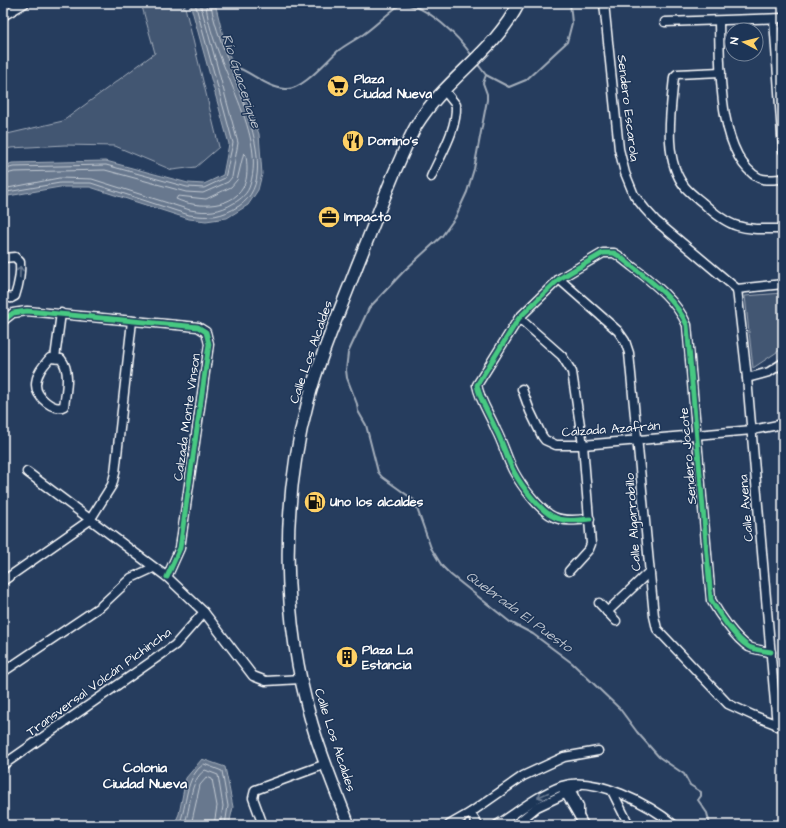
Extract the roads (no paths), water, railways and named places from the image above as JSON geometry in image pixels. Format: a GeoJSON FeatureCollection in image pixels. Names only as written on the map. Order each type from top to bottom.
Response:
{"type":"FeatureCollection","features":[{"type":"Feature","properties":{"kind":"main road","name":"Calle Los Alcaldes"},"geometry":{"type":"LineString","coordinates":[[349,825],[312,724],[301,679],[289,598],[288,553],[290,503],[296,458],[308,401],[323,353],[402,155],[415,127],[430,105],[504,29],[519,3]]}},
{"type":"Feature","properties":{"kind":"street"},"geometry":{"type":"LineString","coordinates":[[3,16],[26,3]]}},
{"type":"Feature","properties":{"kind":"street","name":"Sendero Escarola"},"geometry":{"type":"LineString","coordinates":[[604,3],[619,149],[625,173],[634,194],[656,221],[737,289]]}},
{"type":"Feature","properties":{"kind":"street"},"geometry":{"type":"LineString","coordinates":[[665,22],[783,18]]}},
{"type":"Feature","properties":{"kind":"street"},"geometry":{"type":"LineString","coordinates":[[774,19],[783,150]]}},
{"type":"Feature","properties":{"kind":"street"},"geometry":{"type":"LineString","coordinates":[[719,21],[721,72],[726,122],[733,148],[743,162],[758,178],[764,180],[783,179]]}},
{"type":"Feature","properties":{"kind":"street"},"geometry":{"type":"LineString","coordinates":[[721,72],[677,74],[674,77],[669,133],[670,147],[677,173],[684,186],[716,216],[730,224],[745,229],[783,230]]}},
{"type":"Feature","properties":{"kind":"street"},"geometry":{"type":"LineString","coordinates":[[431,177],[454,125],[456,115],[456,105],[444,90]]}},
{"type":"Feature","properties":{"kind":"street","name":"Sendero Jocote"},"geometry":{"type":"LineString","coordinates":[[559,279],[603,253],[614,253],[676,304],[687,325],[698,434],[711,600],[723,618],[742,641],[750,647],[771,652]]}},
{"type":"Feature","properties":{"kind":"street"},"geometry":{"type":"LineString","coordinates":[[3,258],[15,257],[20,262],[21,274],[15,296],[7,297],[14,313],[3,321]]}},
{"type":"Feature","properties":{"kind":"street"},"geometry":{"type":"LineString","coordinates":[[559,279],[519,318],[482,376],[478,385],[478,393],[496,429],[514,472],[534,500],[546,512],[555,518],[574,520],[590,519]]}},
{"type":"Feature","properties":{"kind":"street","name":"Calle Algarrobillo"},"geometry":{"type":"LineString","coordinates":[[559,279],[618,331],[625,341],[629,353],[639,440],[649,572],[655,622],[666,640],[728,704],[780,726]]}},
{"type":"Feature","properties":{"kind":"street"},"geometry":{"type":"LineString","coordinates":[[737,289],[783,284]]}},
{"type":"Feature","properties":{"kind":"street","name":"Calle Avena"},"geometry":{"type":"LineString","coordinates":[[737,289],[752,430],[771,652],[780,726]]}},
{"type":"Feature","properties":{"kind":"street","name":"Calzada Monte Vinson"},"geometry":{"type":"LineString","coordinates":[[14,313],[27,311],[61,313],[198,327],[206,332],[208,338],[180,548],[167,578]]}},
{"type":"Feature","properties":{"kind":"street"},"geometry":{"type":"LineString","coordinates":[[55,358],[61,313]]}},
{"type":"Feature","properties":{"kind":"street"},"geometry":{"type":"LineString","coordinates":[[519,318],[562,356],[572,372],[583,445],[591,544],[589,549],[569,571]]}},
{"type":"Feature","properties":{"kind":"street"},"geometry":{"type":"LineString","coordinates":[[3,580],[90,520],[109,492],[115,473],[132,321]]}},
{"type":"Feature","properties":{"kind":"street"},"geometry":{"type":"LineString","coordinates":[[50,358],[55,358],[61,359],[66,364],[67,386],[64,406],[60,408],[55,407],[40,396],[36,391],[36,383],[40,370],[50,358]]}},
{"type":"Feature","properties":{"kind":"street"},"geometry":{"type":"LineString","coordinates":[[747,378],[769,372],[783,363]]}},
{"type":"Feature","properties":{"kind":"street","name":"Calzada Azafrán"},"geometry":{"type":"LineString","coordinates":[[522,389],[530,411],[542,436],[545,440],[556,444],[583,445],[752,430],[783,424]]}},
{"type":"Feature","properties":{"kind":"street"},"geometry":{"type":"LineString","coordinates":[[27,472],[167,578],[204,612],[253,676],[266,681],[301,679]]}},
{"type":"Feature","properties":{"kind":"street"},"geometry":{"type":"LineString","coordinates":[[3,672],[101,606],[131,578],[153,568]]}},
{"type":"Feature","properties":{"kind":"street"},"geometry":{"type":"LineString","coordinates":[[607,612],[649,572]]}},
{"type":"Feature","properties":{"kind":"street"},"geometry":{"type":"LineString","coordinates":[[599,603],[616,621]]}},
{"type":"Feature","properties":{"kind":"street","name":"Transversal Volcán Pichincha"},"geometry":{"type":"LineString","coordinates":[[3,765],[175,645],[204,612]]}},
{"type":"Feature","properties":{"kind":"street"},"geometry":{"type":"LineString","coordinates":[[450,825],[523,776],[564,756],[598,751]]}},
{"type":"Feature","properties":{"kind":"street"},"geometry":{"type":"LineString","coordinates":[[263,825],[253,798],[256,790],[326,764]]}},
{"type":"Feature","properties":{"kind":"street"},"geometry":{"type":"LineString","coordinates":[[497,825],[510,822],[533,799],[580,785],[593,785],[612,790],[646,806],[674,825]]}},
{"type":"Feature","properties":{"kind":"street"},"geometry":{"type":"LineString","coordinates":[[567,789],[584,825]]}},
{"type":"Feature","properties":{"kind":"street"},"geometry":{"type":"LineString","coordinates":[[515,825],[537,807],[567,789]]}},
{"type":"Feature","properties":{"kind":"street"},"geometry":{"type":"LineString","coordinates":[[612,790],[629,825]]}},
{"type":"Feature","properties":{"kind":"street"},"geometry":{"type":"LineString","coordinates":[[470,813],[478,825]]}},
{"type":"Feature","properties":{"kind":"water"},"geometry":{"type":"Polygon","coordinates":[[[190,3],[215,3],[225,44],[259,134],[262,174],[258,190],[248,205],[227,218],[206,221],[189,219],[90,187],[60,187],[8,196],[3,199],[3,167],[12,163],[106,161],[188,183],[204,184],[223,175],[229,144],[190,3]]]}},
{"type":"Feature","properties":{"kind":"water"},"geometry":{"type":"Polygon","coordinates":[[[202,759],[225,767],[233,807],[229,825],[174,825],[179,814],[186,778],[202,759]]]}},
{"type":"Feature","properties":{"kind":"waterway"},"geometry":{"type":"LineString","coordinates":[[476,62],[486,75],[509,87],[526,80],[567,42],[572,23],[570,3]]}},
{"type":"Feature","properties":{"kind":"waterway","name":"Río Guacerique"},"geometry":{"type":"LineString","coordinates":[[233,66],[240,68],[272,86],[286,89],[293,88],[307,80],[339,50],[365,33],[401,4],[411,5],[432,15],[460,40],[473,57]]}},
{"type":"Feature","properties":{"kind":"waterway","name":"Quebrada El Puesto"},"geometry":{"type":"LineString","coordinates":[[486,75],[483,83],[487,94],[487,100],[474,169],[467,192],[455,218],[442,236],[405,270],[369,308],[348,353],[346,370],[347,378],[357,404],[358,411],[366,425],[378,472],[382,477],[414,500],[431,548],[442,566],[451,575],[510,622],[533,634],[572,663],[620,709],[637,732],[659,757],[684,774],[690,785],[701,792],[701,796],[698,800],[707,813],[710,825]]}},
{"type":"Feature","properties":{"kind":"place","name":"Plaza Ciudad Nueva"},"geometry":{"type":"Point","coordinates":[338,86]}},
{"type":"Feature","properties":{"kind":"place","name":"Domino's"},"geometry":{"type":"Point","coordinates":[353,141]}},
{"type":"Feature","properties":{"kind":"place","name":"Impacto"},"geometry":{"type":"Point","coordinates":[329,217]}},
{"type":"Feature","properties":{"kind":"place","name":"Uno los alcaldes"},"geometry":{"type":"Point","coordinates":[315,502]}},
{"type":"Feature","properties":{"kind":"place","name":"Plaza La Estancia"},"geometry":{"type":"Point","coordinates":[347,657]}},
{"type":"Feature","properties":{"kind":"district","name":"Colonia Ciudad Nueva"},"geometry":{"type":"Point","coordinates":[145,776]}}]}
